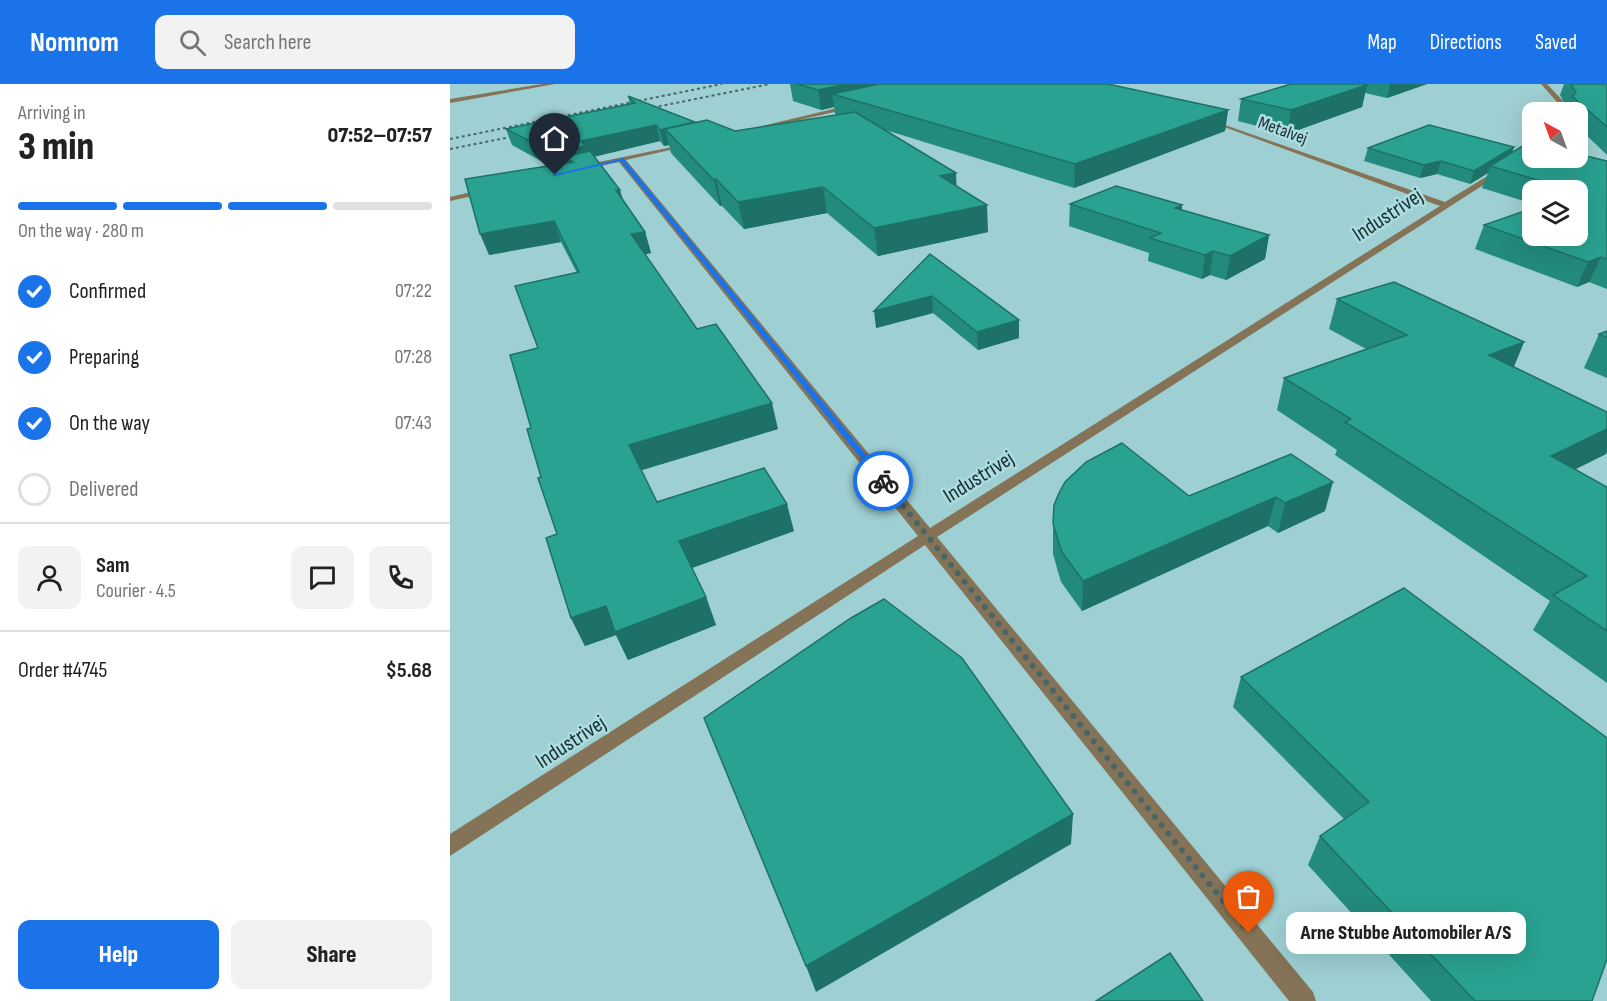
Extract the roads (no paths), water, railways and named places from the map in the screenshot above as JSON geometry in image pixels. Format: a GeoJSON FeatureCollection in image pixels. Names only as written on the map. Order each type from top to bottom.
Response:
{"type":"FeatureCollection","features":[{"type":"Feature","properties":{"kind":"street"},"geometry":{"type":"LineString","coordinates":[[450,101],[552,84]]}},
{"type":"Feature","properties":{"kind":"street"},"geometry":{"type":"LineString","coordinates":[[1544,84],[1560,102]]}},
{"type":"Feature","properties":{"kind":"street"},"geometry":{"type":"LineString","coordinates":[[742,132],[863,104]]}},
{"type":"Feature","properties":{"kind":"street","name":"Metalvej"},"geometry":{"type":"LineString","coordinates":[[1198,116],[1445,205]]}},
{"type":"Feature","properties":{"kind":"street"},"geometry":{"type":"LineString","coordinates":[[577,170],[698,142]]}},
{"type":"Feature","properties":{"kind":"street","name":"Industrivej"},"geometry":{"type":"LineString","coordinates":[[450,846],[928,536],[1522,157]]}},
{"type":"Feature","properties":{"kind":"street"},"geometry":{"type":"LineString","coordinates":[[621,159],[1304,1001]]}},
{"type":"Feature","properties":{"kind":"street"},"geometry":{"type":"LineString","coordinates":[[450,198],[499,187]]}},
{"type":"Feature","properties":{"kind":"railway"},"geometry":{"type":"LineString","coordinates":[[450,139],[722,84]]}},
{"type":"Feature","properties":{"kind":"railway"},"geometry":{"type":"LineString","coordinates":[[641,110],[770,84]]}},
{"type":"Feature","properties":{"kind":"railway"},"geometry":{"type":"LineString","coordinates":[[450,149],[526,134]]}},
{"type":"Feature","properties":{"kind":"place","name":"Arne Stubbe Automobiler A/S"},"geometry":{"type":"Point","coordinates":[1249,933]}}]}
